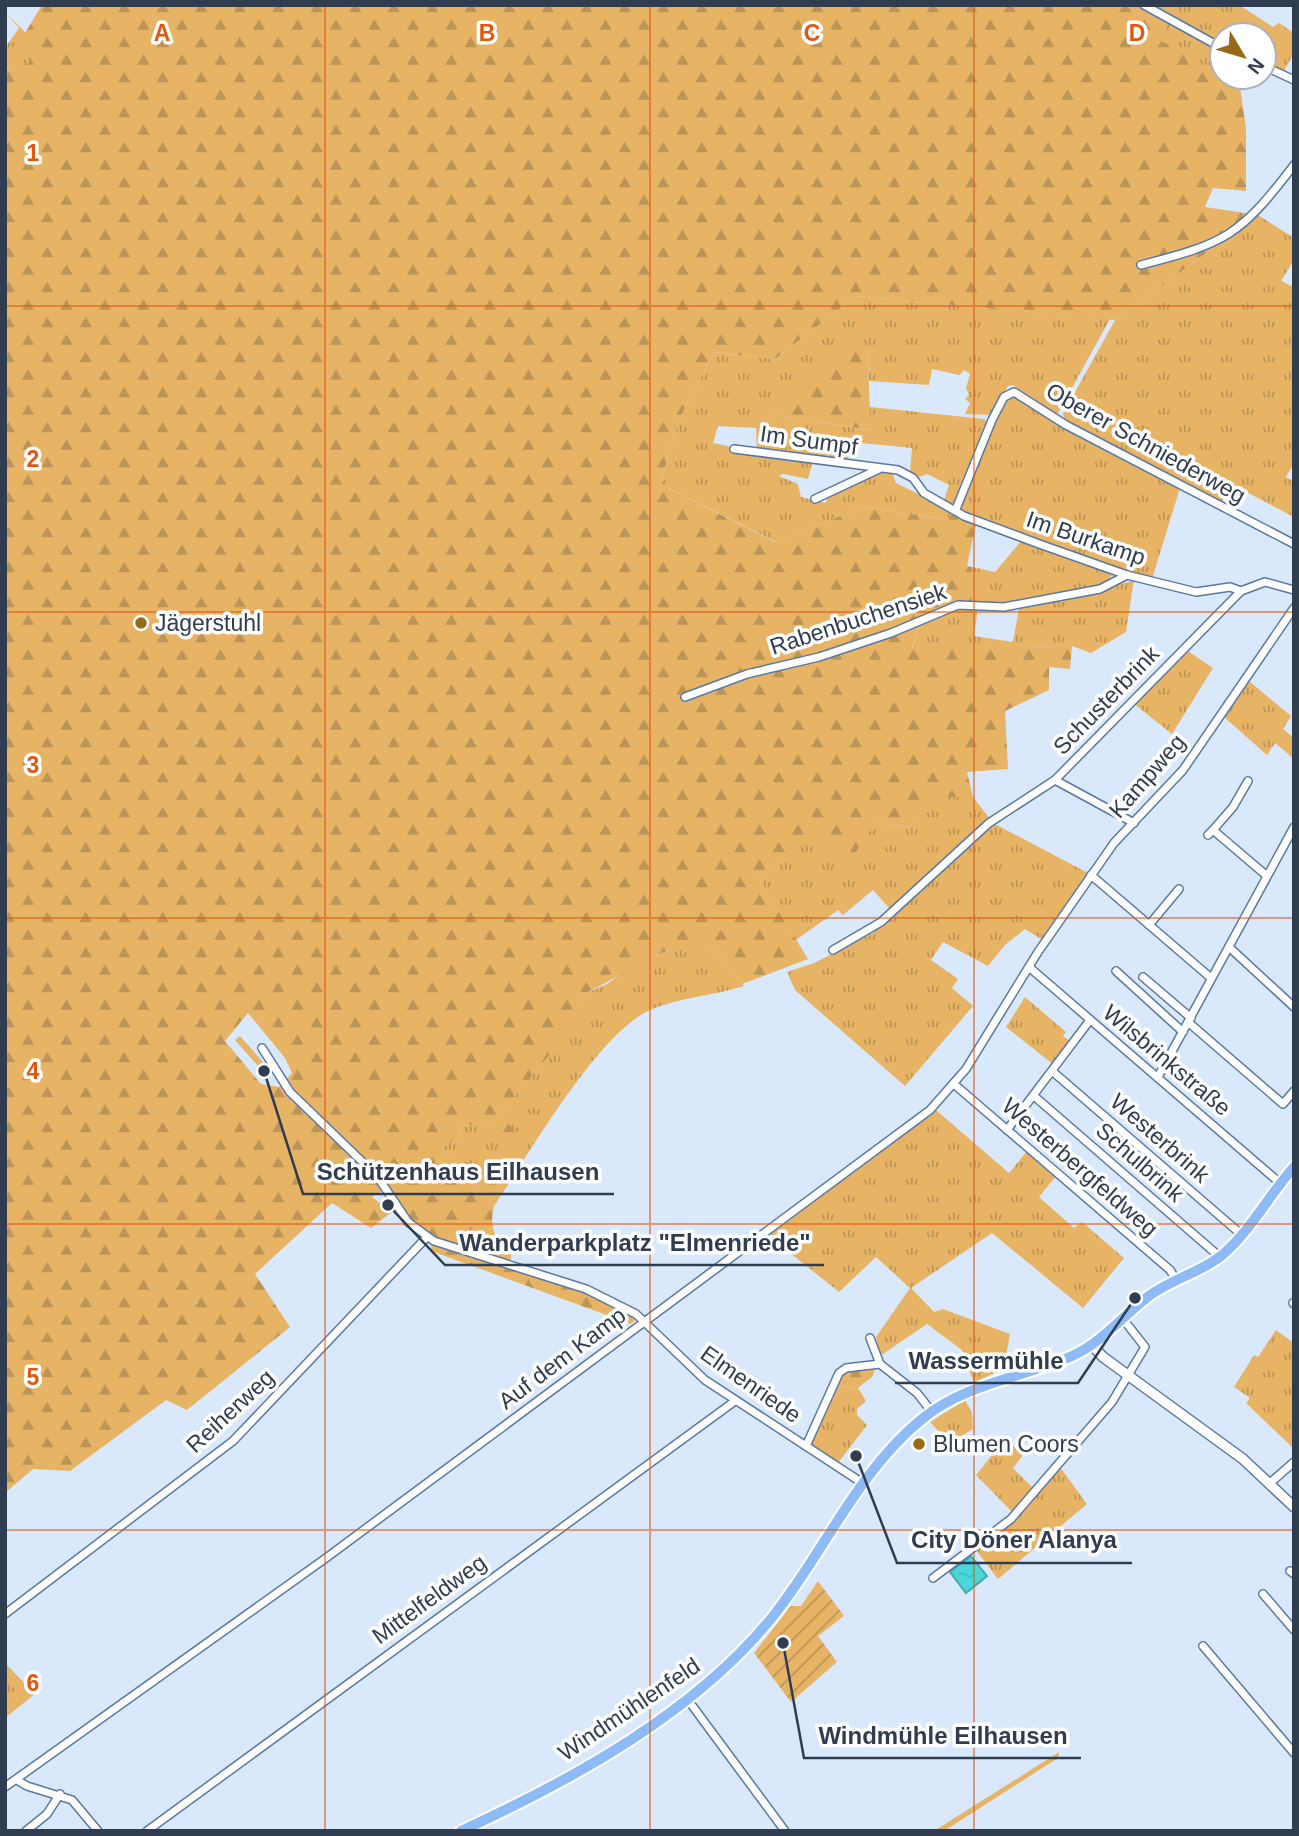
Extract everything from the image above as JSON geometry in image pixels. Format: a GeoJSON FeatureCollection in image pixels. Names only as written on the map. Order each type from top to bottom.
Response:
{"type":"FeatureCollection","features":[{"type":"Feature","properties":{"kind":"main road","name":"Windmühlenfeld"},"geometry":{"type":"LineString","coordinates":[[461,1831],[568,1775],[688,1700],[729,1665],[776,1613],[864,1484],[904,1435],[932,1412],[974,1388],[1048,1365],[1092,1345],[1146,1298],[1220,1257],[1242,1235],[1294,1167]]}},
{"type":"Feature","properties":{"kind":"street"},"geometry":{"type":"LineString","coordinates":[[1144,5],[1208,40]]}},
{"type":"Feature","properties":{"kind":"street"},"geometry":{"type":"LineString","coordinates":[[1278,73],[1294,80]]}},
{"type":"Feature","properties":{"kind":"street"},"geometry":{"type":"LineString","coordinates":[[1141,265],[1205,247],[1231,235],[1255,215],[1294,165]]}},
{"type":"Feature","properties":{"kind":"street","name":"Oberer Schniederweg"},"geometry":{"type":"LineString","coordinates":[[956,509],[992,419],[1007,394],[1019,394],[1066,425],[1294,544]]}},
{"type":"Feature","properties":{"kind":"street","name":"Im Sumpf"},"geometry":{"type":"LineString","coordinates":[[734,449],[880,468]]}},
{"type":"Feature","properties":{"kind":"street"},"geometry":{"type":"LineString","coordinates":[[815,499],[880,468]]}},
{"type":"Feature","properties":{"kind":"street","name":"Im Burkamp"},"geometry":{"type":"LineString","coordinates":[[880,468],[909,475],[924,493],[972,519],[1127,575],[1196,592],[1230,587],[1241,591],[1265,582],[1294,590]]}},
{"type":"Feature","properties":{"kind":"street","name":"Rabenbuchensiek"},"geometry":{"type":"LineString","coordinates":[[685,697],[747,674],[819,657],[891,633],[958,605],[1004,607],[1100,589],[1127,575]]}},
{"type":"Feature","properties":{"kind":"street","name":"Schusterbrink"},"geometry":{"type":"LineString","coordinates":[[833,950],[881,922],[989,822],[1055,780],[1241,591]]}},
{"type":"Feature","properties":{"kind":"street","name":"Kampweg"},"geometry":{"type":"LineString","coordinates":[[1029,967],[1114,843],[1183,771],[1294,608]]}},
{"type":"Feature","properties":{"kind":"street"},"geometry":{"type":"LineString","coordinates":[[1055,780],[1134,823]]}},
{"type":"Feature","properties":{"kind":"street"},"geometry":{"type":"LineString","coordinates":[[1248,781],[1233,807],[1211,832],[1267,876]]}},
{"type":"Feature","properties":{"kind":"street"},"geometry":{"type":"LineString","coordinates":[[1158,1077],[1294,827]]}},
{"type":"Feature","properties":{"kind":"street"},"geometry":{"type":"LineString","coordinates":[[1091,875],[1211,978]]}},
{"type":"Feature","properties":{"kind":"street"},"geometry":{"type":"LineString","coordinates":[[1149,925],[1180,889]]}},
{"type":"Feature","properties":{"kind":"street"},"geometry":{"type":"LineString","coordinates":[[1229,947],[1294,1007]]}},
{"type":"Feature","properties":{"kind":"street","name":"Wilsbrinkstraße"},"geometry":{"type":"LineString","coordinates":[[1029,967],[1280,1183]]}},
{"type":"Feature","properties":{"kind":"street","name":"Auf dem Kamp"},"geometry":{"type":"LineString","coordinates":[[5,1787],[326,1558],[930,1110],[955,1085],[1029,967]]}},
{"type":"Feature","properties":{"kind":"street"},"geometry":{"type":"LineString","coordinates":[[1116,971],[1183,1032]]}},
{"type":"Feature","properties":{"kind":"street"},"geometry":{"type":"LineString","coordinates":[[1143,977],[1283,1104],[1294,1091]]}},
{"type":"Feature","properties":{"kind":"street"},"geometry":{"type":"LineString","coordinates":[[1007,1130],[1090,1020]]}},
{"type":"Feature","properties":{"kind":"street","name":"Elmenriede"},"geometry":{"type":"LineString","coordinates":[[262,1048],[290,1092],[377,1176],[408,1222],[426,1238],[586,1289],[636,1314],[705,1380],[864,1484]]}},
{"type":"Feature","properties":{"kind":"street","name":"Westerbrink"},"geometry":{"type":"LineString","coordinates":[[1052,1071],[1242,1235]]}},
{"type":"Feature","properties":{"kind":"street","name":"Westerbergfeldweg"},"geometry":{"type":"LineString","coordinates":[[955,1085],[1170,1270],[1177,1281]]}},
{"type":"Feature","properties":{"kind":"street","name":"Schulbrink"},"geometry":{"type":"LineString","coordinates":[[1034,1096],[1220,1257]]}},
{"type":"Feature","properties":{"kind":"street","name":"Reiherweg"},"geometry":{"type":"LineString","coordinates":[[5,1614],[233,1441],[426,1238]]}},
{"type":"Feature","properties":{"kind":"street"},"geometry":{"type":"LineString","coordinates":[[933,1578],[1011,1519],[1098,1419],[1129,1376],[1144,1347],[1123,1319]]}},
{"type":"Feature","properties":{"kind":"street"},"geometry":{"type":"LineString","coordinates":[[870,1338],[880,1363],[917,1393],[932,1412]]}},
{"type":"Feature","properties":{"kind":"street"},"geometry":{"type":"LineString","coordinates":[[1092,1345],[1103,1357],[1216,1437],[1294,1507]]}},
{"type":"Feature","properties":{"kind":"street"},"geometry":{"type":"LineString","coordinates":[[807,1446],[839,1374],[846,1368],[880,1363]]}},
{"type":"Feature","properties":{"kind":"street","name":"Mittelfeldweg"},"geometry":{"type":"LineString","coordinates":[[147,1831],[736,1401]]}},
{"type":"Feature","properties":{"kind":"street"},"geometry":{"type":"LineString","coordinates":[[1270,1483],[1294,1462]]}},
{"type":"Feature","properties":{"kind":"street"},"geometry":{"type":"LineString","coordinates":[[1263,1594],[1294,1630]]}},
{"type":"Feature","properties":{"kind":"street"},"geometry":{"type":"LineString","coordinates":[[1203,1646],[1294,1753]]}},
{"type":"Feature","properties":{"kind":"street"},"geometry":{"type":"LineString","coordinates":[[688,1700],[785,1831]]}},
{"type":"Feature","properties":{"kind":"street"},"geometry":{"type":"LineString","coordinates":[[17,1780],[27,1786],[60,1794],[77,1804],[98,1831]]}},
{"type":"Feature","properties":{"kind":"street"},"geometry":{"type":"LineString","coordinates":[[26,1831],[47,1814],[60,1794]]}},
{"type":"Feature","properties":{"kind":"green space"},"geometry":{"type":"Polygon","coordinates":[[[42,5],[1136,5],[1169,22],[1160,40],[1208,68],[1208,91],[1241,91],[1246,128],[1246,191],[1213,188],[1205,207],[1258,215],[1115,320],[856,296],[775,359],[714,352],[679,420],[660,484],[775,542],[863,507],[949,520],[953,511],[976,524],[967,566],[972,567],[972,610],[919,624],[912,648],[1072,646],[1070,669],[1049,667],[1049,690],[1005,711],[1008,769],[967,772],[973,797],[929,797],[910,827],[875,823],[854,855],[824,852],[817,832],[758,877],[808,959],[742,984],[707,943],[674,948],[642,962],[581,995],[583,1015],[499,1115],[511,1126],[520,1144],[517,1149],[497,1134],[492,1121],[463,1126],[459,1137],[442,1148],[494,1206],[494,1231],[500,1246],[511,1250],[511,1268],[585,1291],[635,1316],[635,1320],[631,1324],[431,1251],[432,1237],[420,1231],[388,1187],[372,1197],[392,1212],[371,1228],[332,1203],[255,1274],[290,1327],[187,1410],[166,1400],[70,1471],[33,1469],[5,1493],[5,70],[13,68],[23,74],[38,46],[25,33],[42,5]],[[248,1013],[225,1041],[261,1084],[279,1087],[292,1073],[285,1058],[248,1013]]]}},
{"type":"Feature","properties":{"kind":"green space"},"geometry":{"type":"Polygon","coordinates":[[[1152,5],[1239,5],[1264,21],[1208,21],[1208,69],[1159,40],[1172,16],[1152,5]]]}},
{"type":"Feature","properties":{"kind":"green space"},"geometry":{"type":"Polygon","coordinates":[[[5,12],[39,46],[23,75],[7,68],[5,70],[5,48],[19,28],[5,12]]]}},
{"type":"Feature","properties":{"kind":"green space"},"geometry":{"type":"Polygon","coordinates":[[[1279,23],[1294,33],[1294,53],[1280,78],[1279,23]]]}},
{"type":"Feature","properties":{"kind":"green space"},"geometry":{"type":"Polygon","coordinates":[[[1258,215],[1294,238],[1294,260],[1281,281],[1294,287],[1294,463],[1286,477],[1294,482],[1292,516],[1233,485],[1220,504],[1065,421],[1063,414],[1115,320],[1258,215]]]}},
{"type":"Feature","properties":{"kind":"green space"},"geometry":{"type":"Polygon","coordinates":[[[856,296],[1110,319],[1057,415],[1013,385],[1008,386],[991,415],[965,414],[970,403],[965,399],[969,395],[966,388],[970,374],[964,370],[960,375],[932,369],[929,385],[869,381],[867,346],[764,413],[870,430],[870,407],[984,419],[989,423],[955,505],[944,500],[949,485],[927,474],[919,477],[910,472],[912,448],[852,442],[847,463],[757,450],[756,428],[718,426],[713,443],[728,446],[731,450],[813,460],[808,479],[783,474],[779,476],[798,484],[801,497],[826,503],[828,494],[879,472],[891,470],[896,483],[953,511],[949,520],[863,507],[776,542],[660,484],[679,420],[714,352],[775,359],[856,296]]]}},
{"type":"Feature","properties":{"kind":"green space"},"geometry":{"type":"Polygon","coordinates":[[[852,345],[867,345],[871,430],[763,413],[852,345]]]}},
{"type":"Feature","properties":{"kind":"green space"},"geometry":{"type":"Polygon","coordinates":[[[1010,396],[1015,396],[1180,488],[1152,579],[1115,569],[965,515],[960,508],[1004,402],[1010,396]]]}},
{"type":"Feature","properties":{"kind":"green space"},"geometry":{"type":"Polygon","coordinates":[[[1022,540],[1115,573],[1099,587],[1003,605],[972,604],[972,567],[995,572],[1022,540]]]}},
{"type":"Feature","properties":{"kind":"green space"},"geometry":{"type":"Polygon","coordinates":[[[1134,580],[1126,632],[1091,653],[1072,646],[912,649],[919,624],[978,608],[974,636],[1013,642],[1019,608],[1099,591],[1134,580]]]}},
{"type":"Feature","properties":{"kind":"green space"},"geometry":{"type":"Polygon","coordinates":[[[1185,649],[1213,668],[1172,734],[1133,703],[1185,649]]]}},
{"type":"Feature","properties":{"kind":"green space"},"geometry":{"type":"Polygon","coordinates":[[[1249,681],[1291,716],[1283,729],[1294,738],[1294,759],[1275,743],[1267,755],[1224,717],[1249,681]]]}},
{"type":"Feature","properties":{"kind":"green space"},"geometry":{"type":"Polygon","coordinates":[[[928,797],[973,797],[990,819],[891,910],[873,890],[843,915],[838,910],[796,940],[758,877],[817,831],[875,823],[910,827],[928,797]]]}},
{"type":"Feature","properties":{"kind":"green space"},"geometry":{"type":"Polygon","coordinates":[[[993,823],[1088,873],[1041,939],[1025,929],[1005,945],[988,966],[943,942],[931,960],[958,979],[952,988],[973,1006],[905,1086],[795,990],[787,972],[814,963],[873,933],[993,823]]]}},
{"type":"Feature","properties":{"kind":"green space"},"geometry":{"type":"Polygon","coordinates":[[[686,943],[707,943],[744,986],[661,1006],[629,1023],[586,1069],[494,1206],[442,1148],[459,1137],[463,1126],[492,1121],[499,1115],[582,1015],[581,995],[607,984],[630,967],[686,943]]]}},
{"type":"Feature","properties":{"kind":"green space"},"geometry":{"type":"Polygon","coordinates":[[[1025,997],[1066,1032],[1063,1036],[1071,1042],[1054,1065],[1006,1027],[1025,997]]]}},
{"type":"Feature","properties":{"kind":"green space"},"geometry":{"type":"Polygon","coordinates":[[[240,1036],[263,1062],[259,1067],[235,1040],[240,1036]]]}},
{"type":"Feature","properties":{"kind":"green space"},"geometry":{"type":"Polygon","coordinates":[[[936,1110],[1009,1173],[1028,1150],[1056,1176],[1039,1197],[1074,1228],[1082,1222],[1124,1258],[1083,1308],[992,1233],[911,1288],[934,1312],[943,1309],[1010,1334],[1004,1368],[974,1383],[962,1350],[927,1324],[880,1356],[876,1337],[910,1288],[876,1257],[839,1292],[775,1241],[771,1234],[936,1110]]]}},
{"type":"Feature","properties":{"kind":"green space"},"geometry":{"type":"Polygon","coordinates":[[[1276,1330],[1294,1343],[1294,1449],[1246,1403],[1250,1398],[1234,1387],[1254,1355],[1258,1357],[1276,1330]]]}},
{"type":"Feature","properties":{"kind":"green space"},"geometry":{"type":"Polygon","coordinates":[[[875,1367],[873,1376],[858,1388],[835,1386],[845,1371],[875,1367]]]}},
{"type":"Feature","properties":{"kind":"green space"},"geometry":{"type":"Polygon","coordinates":[[[835,1386],[858,1388],[866,1401],[857,1409],[857,1415],[867,1425],[838,1463],[812,1446],[811,1441],[835,1386]]]}},
{"type":"Feature","properties":{"kind":"green space"},"geometry":{"type":"Polygon","coordinates":[[[965,1400],[972,1413],[973,1429],[950,1443],[930,1422],[965,1400]]]}},
{"type":"Feature","properties":{"kind":"green space"},"geometry":{"type":"Polygon","coordinates":[[[1005,1439],[1023,1455],[1013,1468],[1034,1489],[1013,1513],[976,1475],[1005,1439]]]}},
{"type":"Feature","properties":{"kind":"green space"},"geometry":{"type":"Polygon","coordinates":[[[1060,1467],[1087,1504],[998,1579],[976,1550],[1060,1467]]]}},
{"type":"Feature","properties":{"kind":"green space"},"geometry":{"type":"Polygon","coordinates":[[[818,1581],[844,1616],[818,1636],[837,1662],[791,1702],[754,1653],[791,1606],[801,1606],[818,1581]]]}},
{"type":"Feature","properties":{"kind":"green space"},"geometry":{"type":"Polygon","coordinates":[[[5,1663],[35,1694],[5,1718],[5,1663]]]}},
{"type":"Feature","properties":{"kind":"green space"},"geometry":{"type":"Polygon","coordinates":[[[1059,1752],[1058,1758],[944,1831],[934,1831],[1059,1752]]]}},
{"type":"Feature","properties":{"kind":"water"},"geometry":{"type":"Polygon","coordinates":[[[971,1556],[987,1576],[966,1593],[950,1572],[971,1556]]]}},
{"type":"Feature","properties":{"kind":"place","name":"Jägerstuhl"},"geometry":{"type":"Point","coordinates":[141,623]}},
{"type":"Feature","properties":{"kind":"place","name":"Schützenhaus Eilhausen"},"geometry":{"type":"Point","coordinates":[264,1071]}},
{"type":"Feature","properties":{"kind":"place","name":"Wanderparkplatz \"Elmenriede\""},"geometry":{"type":"Point","coordinates":[388,1205]}},
{"type":"Feature","properties":{"kind":"place","name":"Wassermühle"},"geometry":{"type":"Point","coordinates":[1135,1298]}},
{"type":"Feature","properties":{"kind":"place","name":"Blumen Coors"},"geometry":{"type":"Point","coordinates":[919,1444]}},
{"type":"Feature","properties":{"kind":"place","name":"City Döner Alanya"},"geometry":{"type":"Point","coordinates":[856,1456]}},
{"type":"Feature","properties":{"kind":"place","name":"Windmühle Eilhausen"},"geometry":{"type":"Point","coordinates":[783,1643]}}]}
